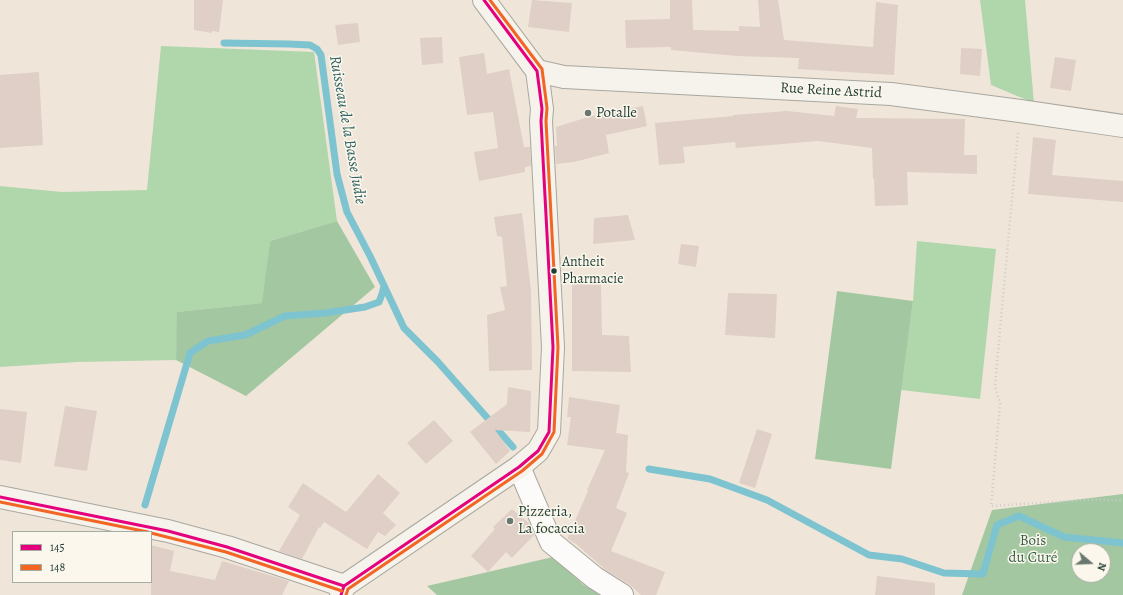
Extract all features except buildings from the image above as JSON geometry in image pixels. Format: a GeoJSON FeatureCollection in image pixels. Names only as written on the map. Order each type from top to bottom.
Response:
{"type":"FeatureCollection","features":[{"type":"Feature","properties":{"kind":"street"},"geometry":{"type":"LineString","coordinates":[[0,497],[168,531],[227,548],[343,590],[519,467],[538,450],[548,432],[553,347],[541,121],[542,109],[537,71],[484,0]]}},
{"type":"Feature","properties":{"kind":"street","name":"Rue Reine Astrid"},"geometry":{"type":"LineString","coordinates":[[537,71],[571,78],[891,94],[1123,126]]}},
{"type":"Feature","properties":{"kind":"street"},"geometry":{"type":"LineString","coordinates":[[519,467],[551,542],[594,578],[622,595]]}},
{"type":"Feature","properties":{"kind":"path"},"geometry":{"type":"LineString","coordinates":[[1020,111],[995,385],[1000,404],[991,506],[1099,499],[1123,501]]}},
{"type":"Feature","properties":{"kind":"green space"},"geometry":{"type":"Polygon","coordinates":[[[980,0],[1025,0],[1034,103],[991,85],[980,0]]]}},
{"type":"Feature","properties":{"kind":"green space"},"geometry":{"type":"Polygon","coordinates":[[[161,46],[314,52],[337,221],[270,241],[263,303],[178,312],[176,360],[77,362],[0,367],[0,186],[62,192],[147,190],[161,46]]]}},
{"type":"Feature","properties":{"kind":"green space"},"geometry":{"type":"Polygon","coordinates":[[[337,221],[375,287],[246,396],[176,360],[177,312],[262,303],[270,241],[337,221]]]}},
{"type":"Feature","properties":{"kind":"green space"},"geometry":{"type":"Polygon","coordinates":[[[917,241],[996,249],[980,399],[901,390],[913,301],[917,241]]]}},
{"type":"Feature","properties":{"kind":"green space"},"geometry":{"type":"Polygon","coordinates":[[[837,291],[913,301],[891,469],[815,459],[837,291]]]}},
{"type":"Feature","properties":{"kind":"green space","name":"Bois du Curé"},"geometry":{"type":"Polygon","coordinates":[[[1123,494],[1123,595],[962,595],[992,510],[1123,494]]]}},
{"type":"Feature","properties":{"kind":"green space"},"geometry":{"type":"Polygon","coordinates":[[[553,557],[584,585],[602,595],[437,595],[427,586],[553,557]]]}},
{"type":"Feature","properties":{"kind":"waterway","name":"Ruisseau de la Basse Judie"},"geometry":{"type":"LineString","coordinates":[[224,43],[310,45],[317,49],[321,55],[337,174],[347,212],[370,256],[404,328],[438,362],[513,447]]}},
{"type":"Feature","properties":{"kind":"waterway"},"geometry":{"type":"LineString","coordinates":[[145,505],[190,353],[208,341],[245,335],[285,316],[325,313],[365,307],[379,302],[384,286]]}},
{"type":"Feature","properties":{"kind":"waterway"},"geometry":{"type":"LineString","coordinates":[[649,469],[710,479],[767,500],[869,555],[902,559],[944,573],[983,574],[997,525],[1019,516],[1064,537],[1123,543]]}},
{"type":"Feature","properties":{"kind":"transit line","name":"145"},"geometry":{"type":"LineString","coordinates":[[341,595],[344,586],[519,467],[538,451],[549,432],[553,347],[541,121],[542,109],[537,71],[484,0]]}},
{"type":"Feature","properties":{"kind":"transit line","name":"148"},"geometry":{"type":"LineString","coordinates":[[346,595],[348,589],[522,471],[542,454],[554,432],[558,347],[546,121],[547,108],[542,69],[490,0]]}},
{"type":"Feature","properties":{"kind":"transit line","name":"145"},"geometry":{"type":"LineString","coordinates":[[0,497],[168,531],[227,547],[344,586]]}},
{"type":"Feature","properties":{"kind":"transit line","name":"148"},"geometry":{"type":"LineString","coordinates":[[0,502],[143,531]]}},
{"type":"Feature","properties":{"kind":"transit line","name":"148"},"geometry":{"type":"LineString","coordinates":[[152,533],[226,552],[342,591]]}},
{"type":"Feature","properties":{"kind":"place","name":"Potalle"},"geometry":{"type":"Point","coordinates":[588,113]}},
{"type":"Feature","properties":{"kind":"place","name":"Antheit Pharmacie"},"geometry":{"type":"Point","coordinates":[554,271]}},
{"type":"Feature","properties":{"kind":"place","name":"Pizzeria, La focaccia"},"geometry":{"type":"Point","coordinates":[510,521]}}]}
